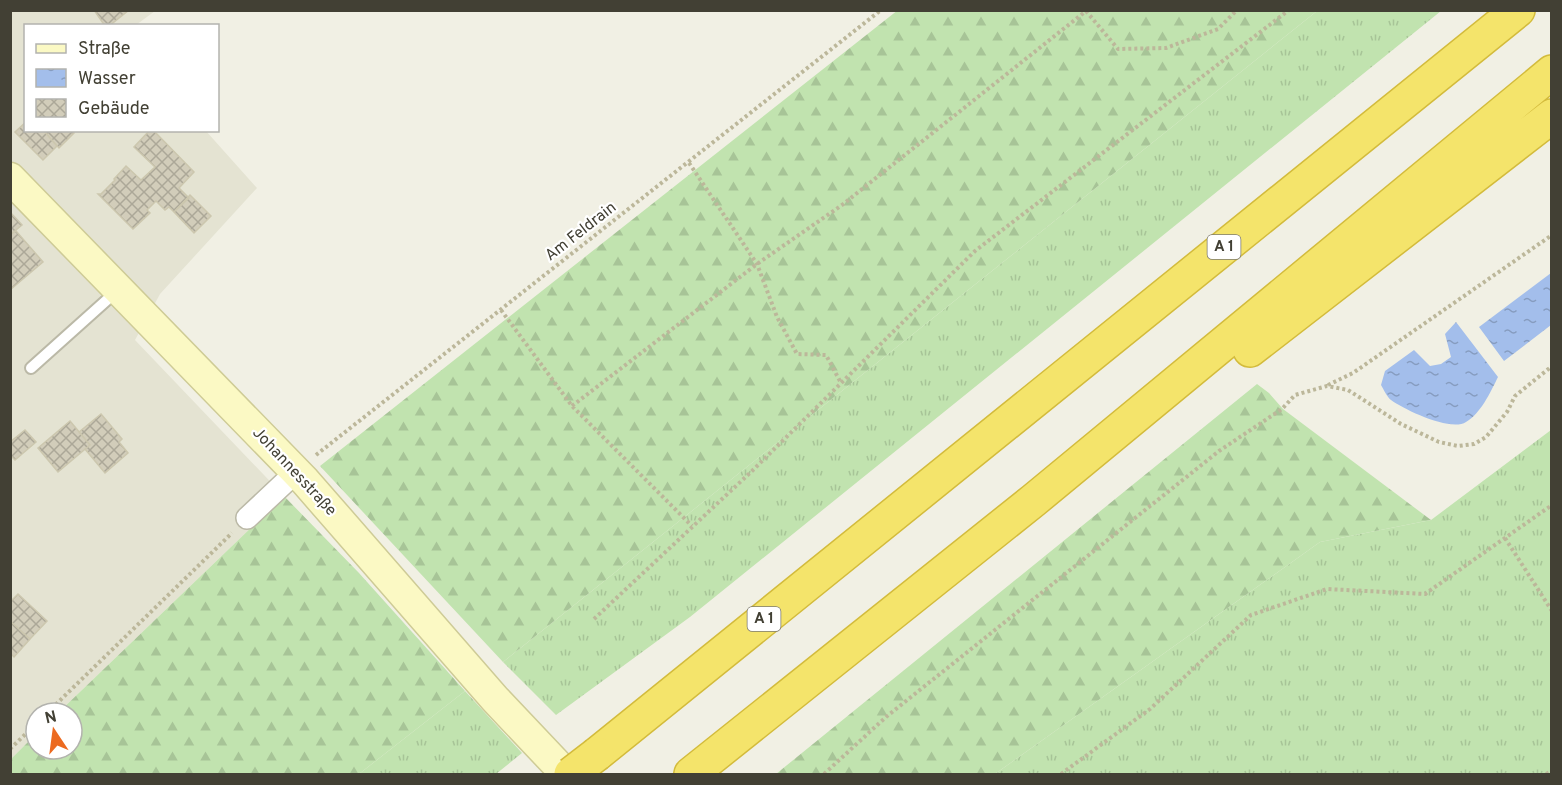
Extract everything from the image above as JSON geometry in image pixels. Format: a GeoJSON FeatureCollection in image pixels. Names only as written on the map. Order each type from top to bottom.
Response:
{"type":"FeatureCollection","features":[{"type":"Feature","properties":{"kind":"highway","name":"A 1"},"geometry":{"type":"LineString","coordinates":[[571,774],[1518,10]]}},
{"type":"Feature","properties":{"kind":"highway"},"geometry":{"type":"LineString","coordinates":[[691,774],[1034,500],[1551,72]]}},
{"type":"Feature","properties":{"kind":"highway"},"geometry":{"type":"LineString","coordinates":[[1034,500],[1062,496],[1551,116]]}},
{"type":"Feature","properties":{"kind":"main road","name":"Johannesstraße"},"geometry":{"type":"LineString","coordinates":[[10,178],[296,472],[495,699],[566,774]]}},
{"type":"Feature","properties":{"kind":"street"},"geometry":{"type":"LineString","coordinates":[[248,518],[296,472]]}},
{"type":"Feature","properties":{"kind":"lane"},"geometry":{"type":"LineString","coordinates":[[31,368],[118,290]]}},
{"type":"Feature","properties":{"kind":"path","name":"Am Feldrain"},"geometry":{"type":"LineString","coordinates":[[296,472],[881,10]]}},
{"type":"Feature","properties":{"kind":"path"},"geometry":{"type":"LineString","coordinates":[[572,406],[757,264],[842,205],[1086,11],[1118,49],[1167,48],[1218,29],[1237,10]]}},
{"type":"Feature","properties":{"kind":"path"},"geometry":{"type":"LineString","coordinates":[[594,619],[841,383],[975,251],[1289,10]]}},
{"type":"Feature","properties":{"kind":"path"},"geometry":{"type":"LineString","coordinates":[[689,163],[757,264],[777,317],[797,354],[826,355],[841,383]]}},
{"type":"Feature","properties":{"kind":"path"},"geometry":{"type":"LineString","coordinates":[[824,774],[886,717],[1219,450],[1282,409],[1295,395],[1327,386],[1353,374],[1551,235]]}},
{"type":"Feature","properties":{"kind":"path"},"geometry":{"type":"LineString","coordinates":[[501,310],[572,406],[692,526]]}},
{"type":"Feature","properties":{"kind":"path"},"geometry":{"type":"LineString","coordinates":[[1327,386],[1348,390],[1401,424],[1439,442],[1458,446],[1474,444],[1485,437],[1506,412],[1515,396],[1551,366]]}},
{"type":"Feature","properties":{"kind":"path"},"geometry":{"type":"LineString","coordinates":[[1061,774],[1150,710],[1251,615],[1327,589],[1425,594],[1551,506]]}},
{"type":"Feature","properties":{"kind":"path"},"geometry":{"type":"LineString","coordinates":[[59,701],[248,518]]}},
{"type":"Feature","properties":{"kind":"path"},"geometry":{"type":"LineString","coordinates":[[1505,538],[1551,611]]}},
{"type":"Feature","properties":{"kind":"path"},"geometry":{"type":"LineString","coordinates":[[10,749],[24,736]]}},
{"type":"Feature","properties":{"kind":"path"},"geometry":{"type":"LineString","coordinates":[[1546,774],[1551,771]]}},
{"type":"Feature","properties":{"kind":"shaded area"},"geometry":{"type":"Polygon","coordinates":[[[11,11],[155,11],[137,24],[24,24],[24,132],[207,132],[257,188],[160,294],[135,340],[284,496],[70,701],[24,701],[24,746],[11,759],[11,11]]]}},
{"type":"Feature","properties":{"kind":"green space"},"geometry":{"type":"Polygon","coordinates":[[[898,10],[1317,11],[503,662],[320,466],[898,10]]]}},
{"type":"Feature","properties":{"kind":"green space"},"geometry":{"type":"Polygon","coordinates":[[[1317,11],[1441,11],[690,617],[556,715],[503,662],[1317,11]]]}},
{"type":"Feature","properties":{"kind":"green space"},"geometry":{"type":"Polygon","coordinates":[[[1257,384],[1269,393],[1283,409],[1431,520],[1320,542],[995,774],[776,774],[1257,384]]]}},
{"type":"Feature","properties":{"kind":"green space"},"geometry":{"type":"Polygon","coordinates":[[[1551,430],[1551,774],[995,774],[1320,542],[1431,520],[1551,430]]]}},
{"type":"Feature","properties":{"kind":"green space"},"geometry":{"type":"Polygon","coordinates":[[[284,496],[359,573],[465,691],[359,774],[11,774],[11,759],[24,746],[24,761],[84,761],[84,701],[70,701],[284,496]]]}},
{"type":"Feature","properties":{"kind":"green space"},"geometry":{"type":"Polygon","coordinates":[[[465,691],[522,753],[496,774],[359,774],[465,691]]]}},
{"type":"Feature","properties":{"kind":"water"},"geometry":{"type":"Polygon","coordinates":[[[1551,273],[1551,325],[1504,361],[1479,327],[1551,273]]]}},
{"type":"Feature","properties":{"kind":"water"},"geometry":{"type":"Polygon","coordinates":[[[1456,322],[1498,377],[1485,402],[1471,418],[1459,424],[1450,424],[1428,418],[1398,404],[1390,399],[1381,385],[1385,371],[1414,350],[1430,366],[1441,364],[1451,357],[1445,334],[1456,322]]]}},
{"type":"Feature","properties":{"kind":"building"},"geometry":{"type":"Polygon","coordinates":[[[94,10],[129,10],[112,24],[104,24],[94,10]]]}},
{"type":"Feature","properties":{"kind":"building"},"geometry":{"type":"Polygon","coordinates":[[[24,124],[24,132],[45,132],[57,146],[43,160],[15,132],[24,124]]]}},
{"type":"Feature","properties":{"kind":"building"},"geometry":{"type":"Polygon","coordinates":[[[45,132],[74,133],[59,148],[45,132]]]}},
{"type":"Feature","properties":{"kind":"building"},"geometry":{"type":"Polygon","coordinates":[[[148,132],[155,132],[194,172],[179,188],[189,198],[174,212],[169,207],[165,210],[156,201],[147,210],[150,213],[133,229],[98,194],[101,194],[115,180],[126,166],[141,180],[155,167],[134,147],[148,132]]]}},
{"type":"Feature","properties":{"kind":"building"},"geometry":{"type":"Polygon","coordinates":[[[190,195],[211,216],[194,233],[174,212],[190,195]]]}},
{"type":"Feature","properties":{"kind":"building"},"geometry":{"type":"Polygon","coordinates":[[[10,212],[22,225],[10,235],[10,212]]]}},
{"type":"Feature","properties":{"kind":"building"},"geometry":{"type":"Polygon","coordinates":[[[16,231],[43,262],[10,290],[10,235],[16,231]]]}},
{"type":"Feature","properties":{"kind":"building"},"geometry":{"type":"Polygon","coordinates":[[[101,414],[122,439],[119,442],[128,453],[105,473],[85,449],[90,445],[79,432],[101,414]]]}},
{"type":"Feature","properties":{"kind":"building"},"geometry":{"type":"Polygon","coordinates":[[[70,421],[90,445],[58,472],[38,448],[70,421]]]}},
{"type":"Feature","properties":{"kind":"building"},"geometry":{"type":"Polygon","coordinates":[[[25,430],[36,442],[15,460],[10,455],[10,442],[25,430]]]}},
{"type":"Feature","properties":{"kind":"building"},"geometry":{"type":"Polygon","coordinates":[[[18,594],[47,621],[30,639],[10,621],[10,602],[18,594]]]}},
{"type":"Feature","properties":{"kind":"building"},"geometry":{"type":"Polygon","coordinates":[[[10,621],[30,639],[14,657],[10,653],[10,621]]]}}]}
